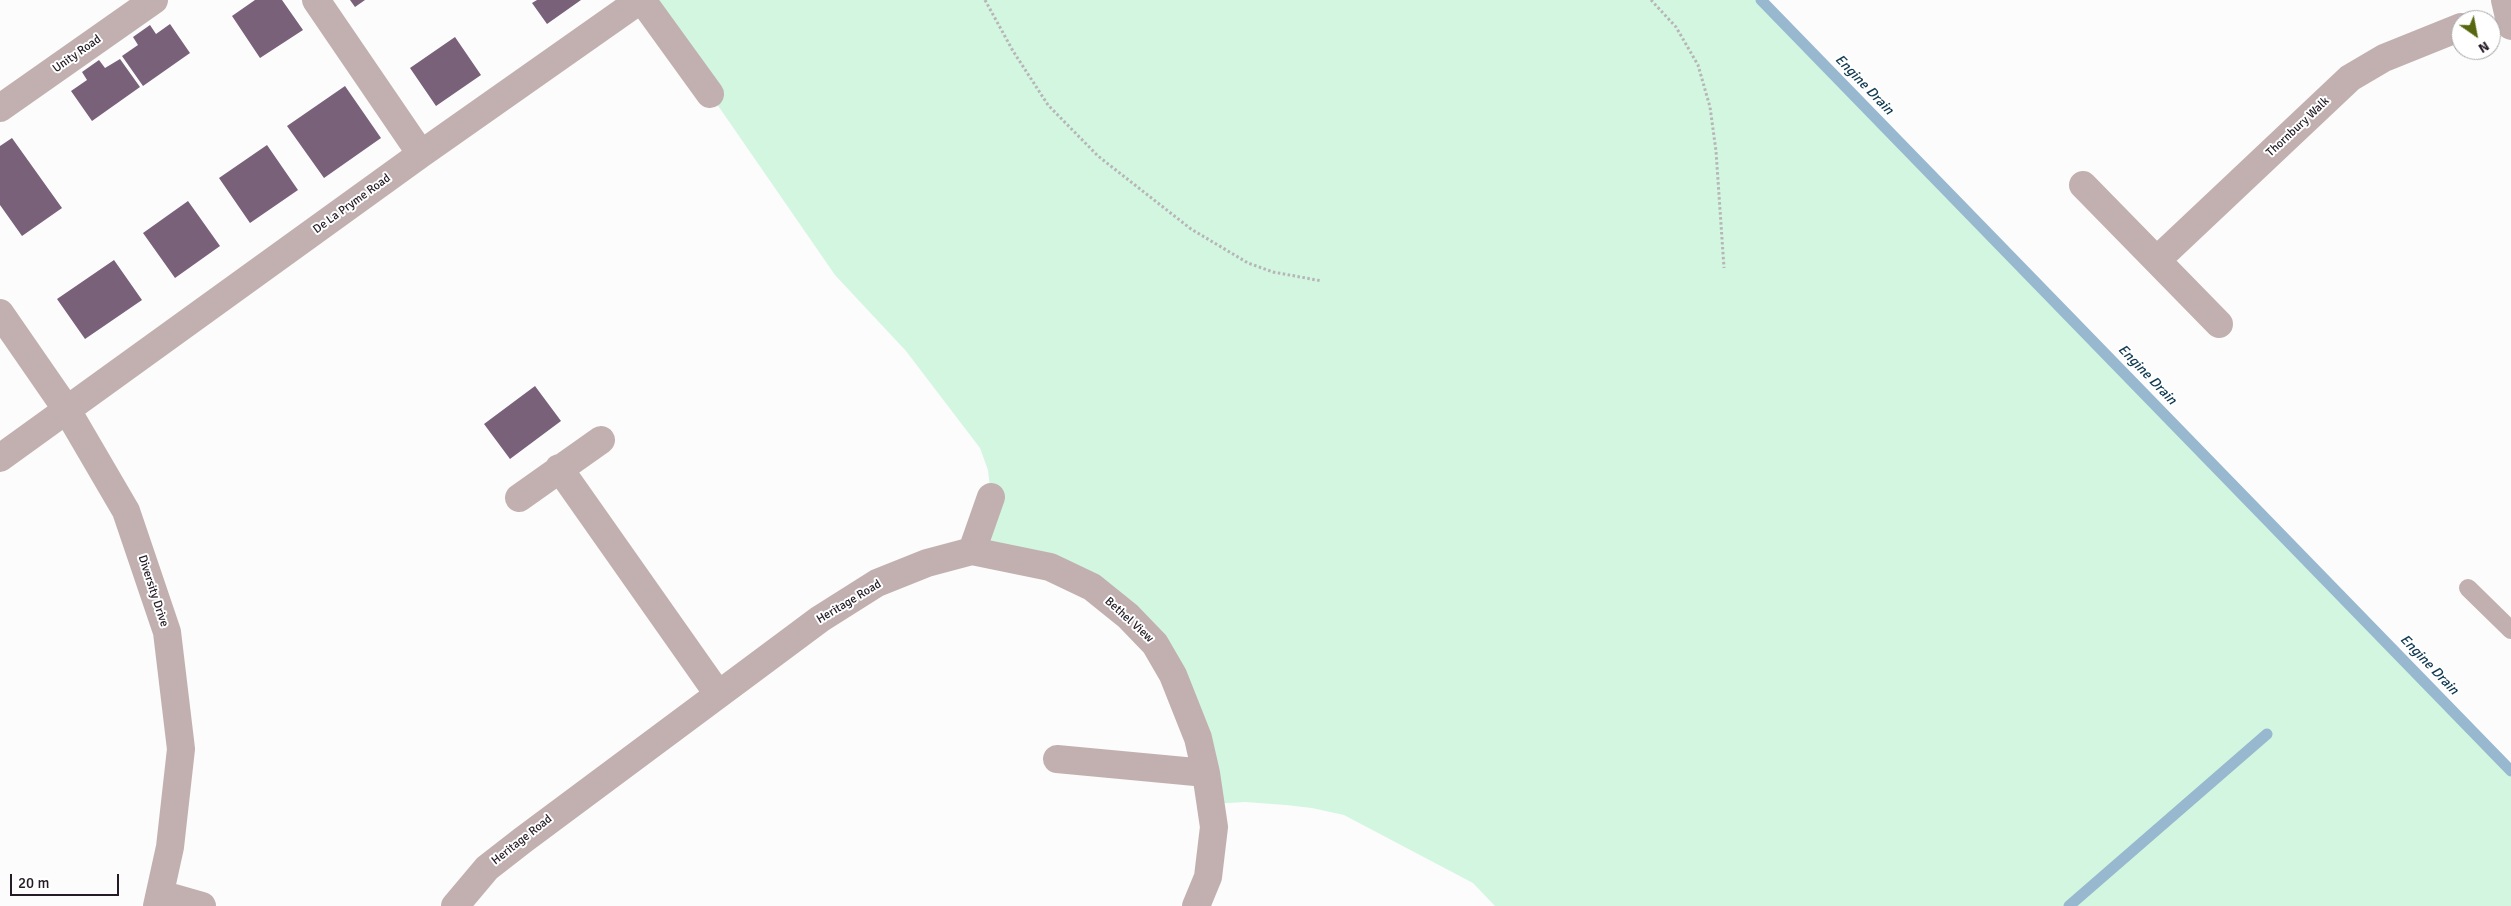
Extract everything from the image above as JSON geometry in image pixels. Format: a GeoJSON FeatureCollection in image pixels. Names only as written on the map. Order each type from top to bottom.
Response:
{"type":"FeatureCollection","features":[{"type":"Feature","properties":{"kind":"street","name":"Unity Road"},"geometry":{"type":"LineString","coordinates":[[0,108],[154,0]]}},
{"type":"Feature","properties":{"kind":"street"},"geometry":{"type":"LineString","coordinates":[[316,0],[421,154]]}},
{"type":"Feature","properties":{"kind":"street","name":"De La Pryme Road"},"geometry":{"type":"LineString","coordinates":[[0,458],[421,154],[641,0],[710,94]]}},
{"type":"Feature","properties":{"kind":"street","name":"Thornbury Walk"},"geometry":{"type":"LineString","coordinates":[[2157,260],[2350,78],[2384,58],[2451,31]]}},
{"type":"Feature","properties":{"kind":"street"},"geometry":{"type":"LineString","coordinates":[[2083,185],[2219,324]]}},
{"type":"Feature","properties":{"kind":"street","name":"Diversity Drive"},"geometry":{"type":"LineString","coordinates":[[0,313],[67,410],[126,511],[166,632],[181,749],[170,847],[158,900]]}},
{"type":"Feature","properties":{"kind":"street"},"geometry":{"type":"LineString","coordinates":[[519,498],[601,440]]}},
{"type":"Feature","properties":{"kind":"street"},"geometry":{"type":"LineString","coordinates":[[559,468],[718,694]]}},
{"type":"Feature","properties":{"kind":"street"},"geometry":{"type":"LineString","coordinates":[[972,550],[991,497]]}},
{"type":"Feature","properties":{"kind":"street","name":"Heritage Road"},"geometry":{"type":"LineString","coordinates":[[455,906],[487,868],[820,619],[877,583],[927,563],[972,550]]}},
{"type":"Feature","properties":{"kind":"street","name":"Bethel View"},"geometry":{"type":"LineString","coordinates":[[972,550],[1050,567],[1092,587],[1128,616],[1155,644],[1173,675],[1198,738],[1206,773],[1213,836],[1208,878],[1196,906]]}},
{"type":"Feature","properties":{"kind":"street"},"geometry":{"type":"LineString","coordinates":[[1057,759],[1206,773]]}},
{"type":"Feature","properties":{"kind":"street"},"geometry":{"type":"LineString","coordinates":[[158,900],[202,906]]}},
{"type":"Feature","properties":{"kind":"lane"},"geometry":{"type":"LineString","coordinates":[[2468,588],[2511,630]]}},
{"type":"Feature","properties":{"kind":"path"},"geometry":{"type":"LineString","coordinates":[[985,0],[1013,51],[1048,105],[1098,156],[1191,229],[1248,263],[1273,272],[1322,281]]}},
{"type":"Feature","properties":{"kind":"path"},"geometry":{"type":"LineString","coordinates":[[1651,0],[1676,27],[1698,65],[1710,106],[1716,151],[1724,268]]}},
{"type":"Feature","properties":{"kind":"green space"},"geometry":{"type":"Polygon","coordinates":[[[642,0],[1761,0],[2511,771],[2511,906],[1495,906],[1473,883],[1344,815],[1286,805],[1245,802],[1210,804],[1173,675],[1092,587],[972,551],[991,497],[988,470],[980,448],[906,351],[835,275],[710,94],[642,0]]]}},
{"type":"Feature","properties":{"kind":"building"},"geometry":{"type":"Polygon","coordinates":[[[255,0],[282,0],[303,30],[260,58],[232,16],[255,0]]]}},
{"type":"Feature","properties":{"kind":"building"},"geometry":{"type":"Polygon","coordinates":[[[350,0],[365,0],[355,7],[350,0]]]}},
{"type":"Feature","properties":{"kind":"building"},"geometry":{"type":"Polygon","coordinates":[[[537,0],[581,0],[547,24],[532,3],[537,0]]]}},
{"type":"Feature","properties":{"kind":"building"},"geometry":{"type":"Polygon","coordinates":[[[170,24],[190,53],[143,86],[122,56],[138,45],[133,37],[150,25],[156,34],[170,24]]]}},
{"type":"Feature","properties":{"kind":"building"},"geometry":{"type":"Polygon","coordinates":[[[455,37],[481,75],[436,106],[410,68],[455,37]]]}},
{"type":"Feature","properties":{"kind":"building"},"geometry":{"type":"Polygon","coordinates":[[[120,59],[140,87],[92,121],[71,91],[87,80],[82,72],[99,60],[105,68],[120,59]]]}},
{"type":"Feature","properties":{"kind":"building"},"geometry":{"type":"Polygon","coordinates":[[[345,86],[381,138],[324,178],[287,126],[345,86]]]}},
{"type":"Feature","properties":{"kind":"building"},"geometry":{"type":"Polygon","coordinates":[[[12,138],[62,208],[22,236],[0,205],[0,146],[12,138]]]}},
{"type":"Feature","properties":{"kind":"building"},"geometry":{"type":"Polygon","coordinates":[[[267,145],[298,190],[250,223],[219,178],[267,145]]]}},
{"type":"Feature","properties":{"kind":"building"},"geometry":{"type":"Polygon","coordinates":[[[188,201],[220,246],[175,278],[143,233],[188,201]]]}},
{"type":"Feature","properties":{"kind":"building"},"geometry":{"type":"Polygon","coordinates":[[[114,260],[142,300],[85,339],[57,299],[114,260]]]}},
{"type":"Feature","properties":{"kind":"building"},"geometry":{"type":"Polygon","coordinates":[[[535,386],[561,421],[510,459],[484,424],[535,386]]]}},
{"type":"Feature","properties":{"kind":"waterway","name":"Engine Drain"},"geometry":{"type":"LineString","coordinates":[[1761,0],[2511,771]]}},
{"type":"Feature","properties":{"kind":"waterway"},"geometry":{"type":"LineString","coordinates":[[2069,906],[2267,734]]}}]}
